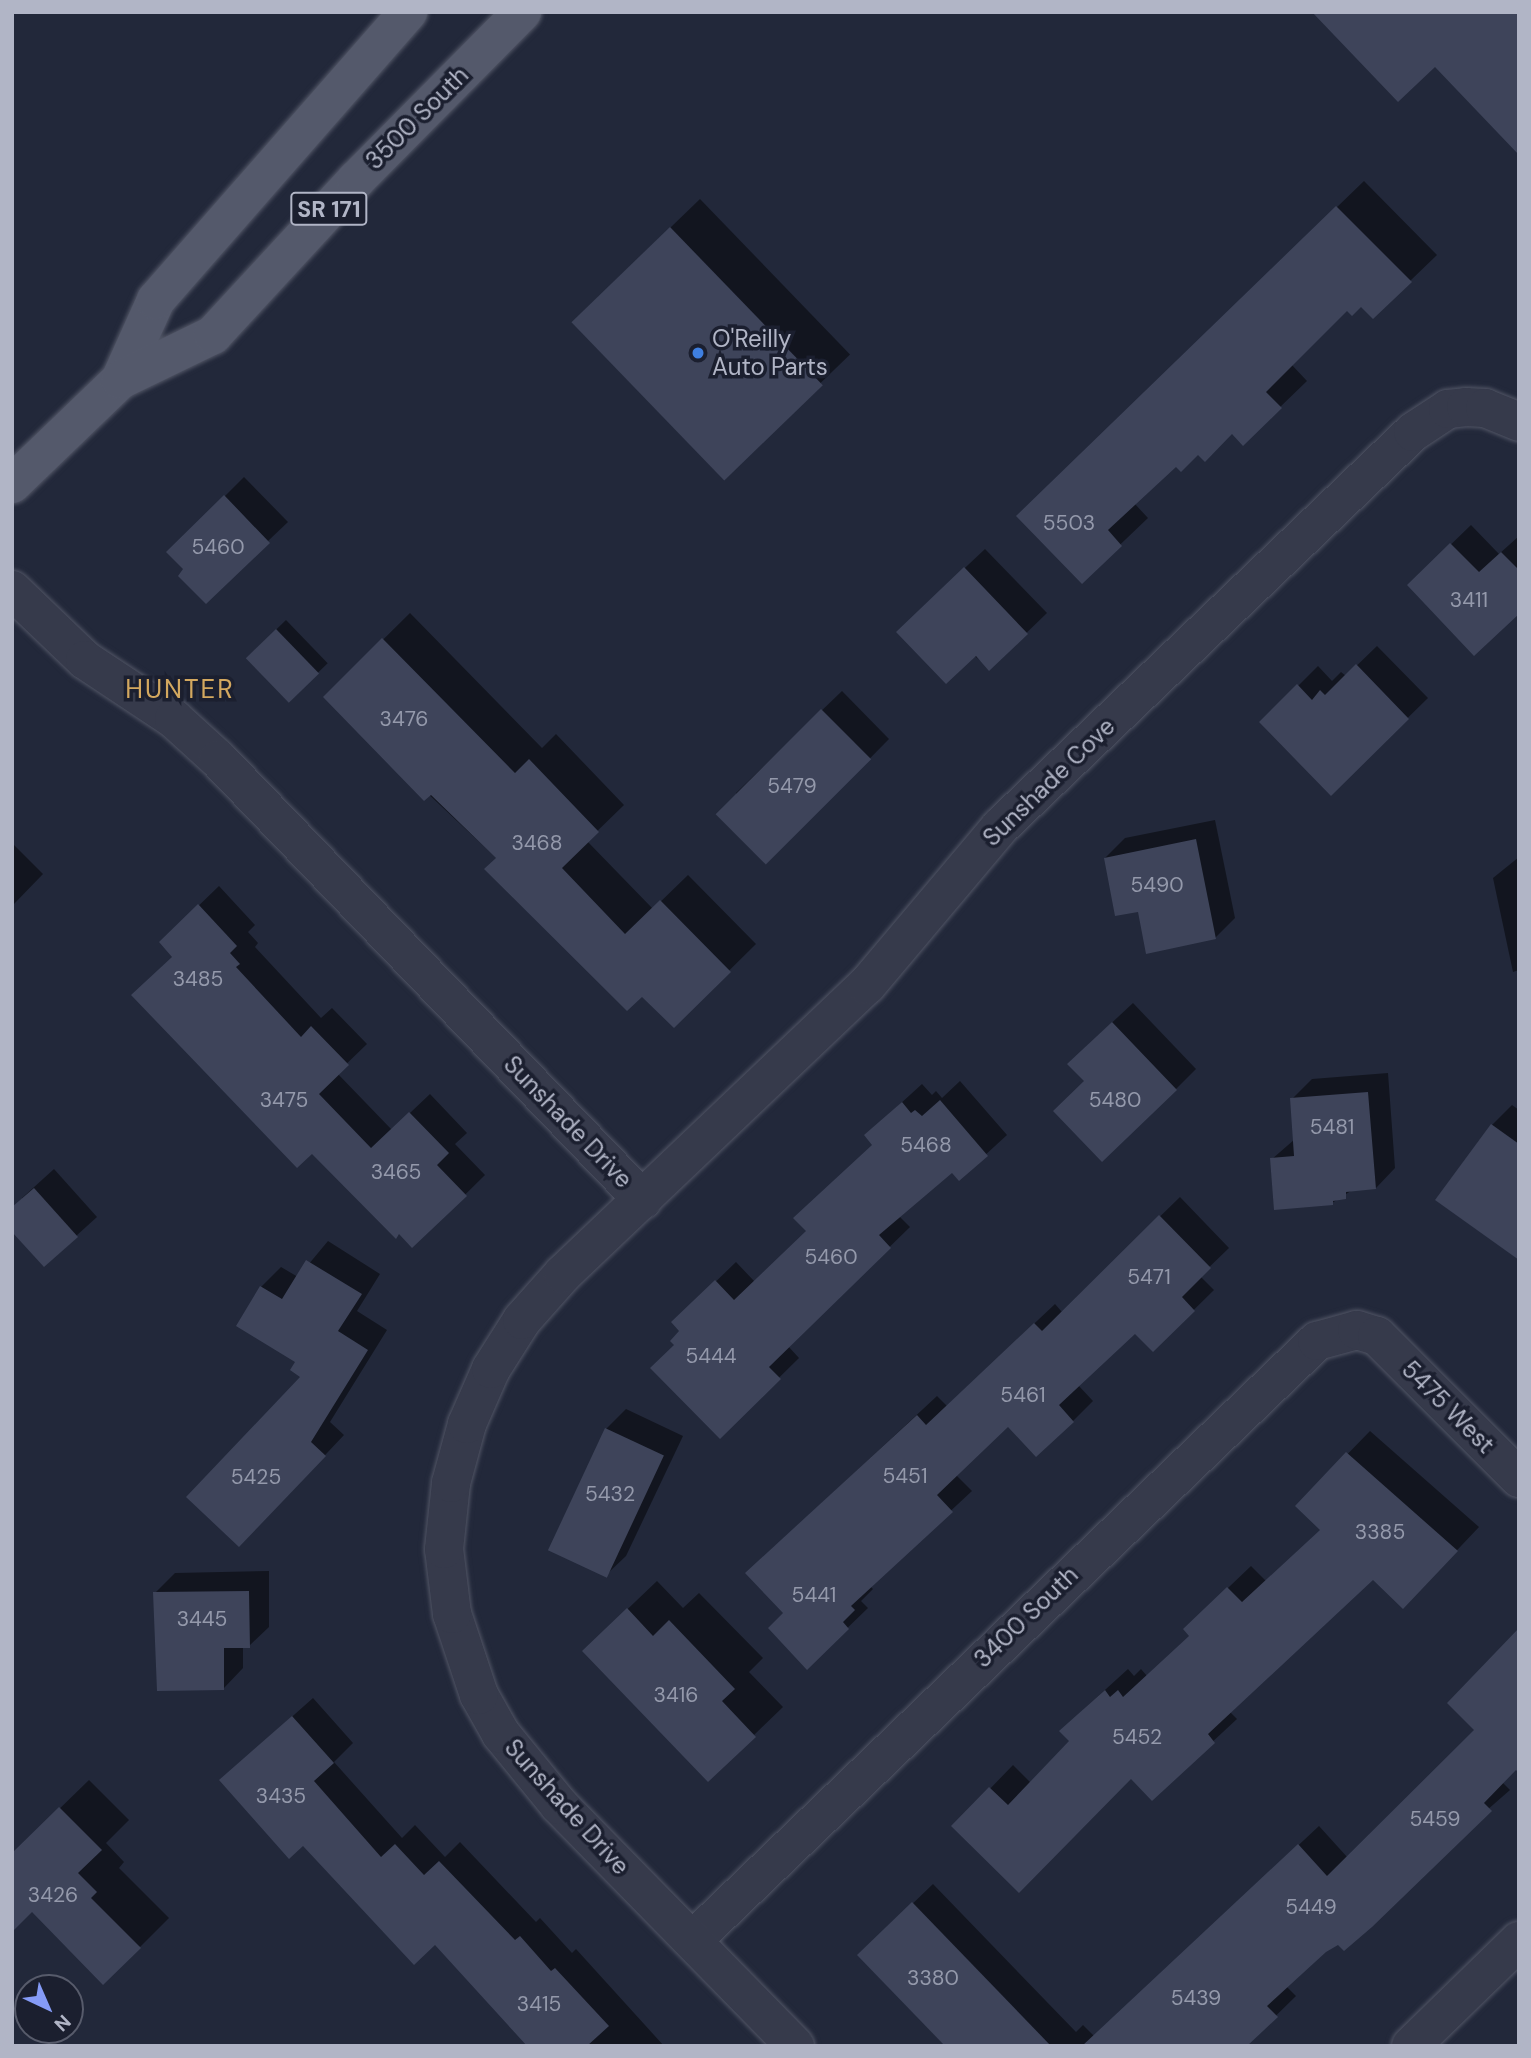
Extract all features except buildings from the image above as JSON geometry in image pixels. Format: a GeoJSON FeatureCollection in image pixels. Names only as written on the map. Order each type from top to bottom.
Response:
{"type":"FeatureCollection","features":[{"type":"Feature","properties":{"kind":"main road","name":"3500 South"},"geometry":{"type":"LineString","coordinates":[[120,380],[156,300],[408,12]]}},
{"type":"Feature","properties":{"kind":"main road","name":"3500 South"},"geometry":{"type":"LineString","coordinates":[[12,484],[120,380],[213,335],[356,180],[522,12]]}},
{"type":"Feature","properties":{"kind":"street","name":"Sunshade Cove"},"geometry":{"type":"LineString","coordinates":[[643,1200],[867,985],[1000,827],[1413,432],[1448,409],[1502,415]]}},
{"type":"Feature","properties":{"kind":"street","name":"Sunshade Drive"},"geometry":{"type":"LineString","coordinates":[[12,590],[85,660],[174,719],[202,743],[643,1200],[546,1292],[522,1320],[491,1369],[467,1423],[451,1483],[443,1549],[461,1648],[479,1695],[501,1734],[559,1805],[795,2046]]}},
{"type":"Feature","properties":{"kind":"street","name":"3400 South"},"geometry":{"type":"LineString","coordinates":[[692,1940],[1295,1357],[1336,1333],[1357,1330],[1377,1336]]}},
{"type":"Feature","properties":{"kind":"street","name":"5475 West"},"geometry":{"type":"LineString","coordinates":[[1377,1336],[1519,1478]]}},
{"type":"Feature","properties":{"kind":"street"},"geometry":{"type":"LineString","coordinates":[[1411,2046],[1519,1941]]}},
{"type":"Feature","properties":{"kind":"place","name":"O'Reilly Auto Parts"},"geometry":{"type":"Point","coordinates":[698,353]}},
{"type":"Feature","properties":{"kind":"district","name":"HUNTER"},"geometry":{"type":"Point","coordinates":[180,690]}}]}
